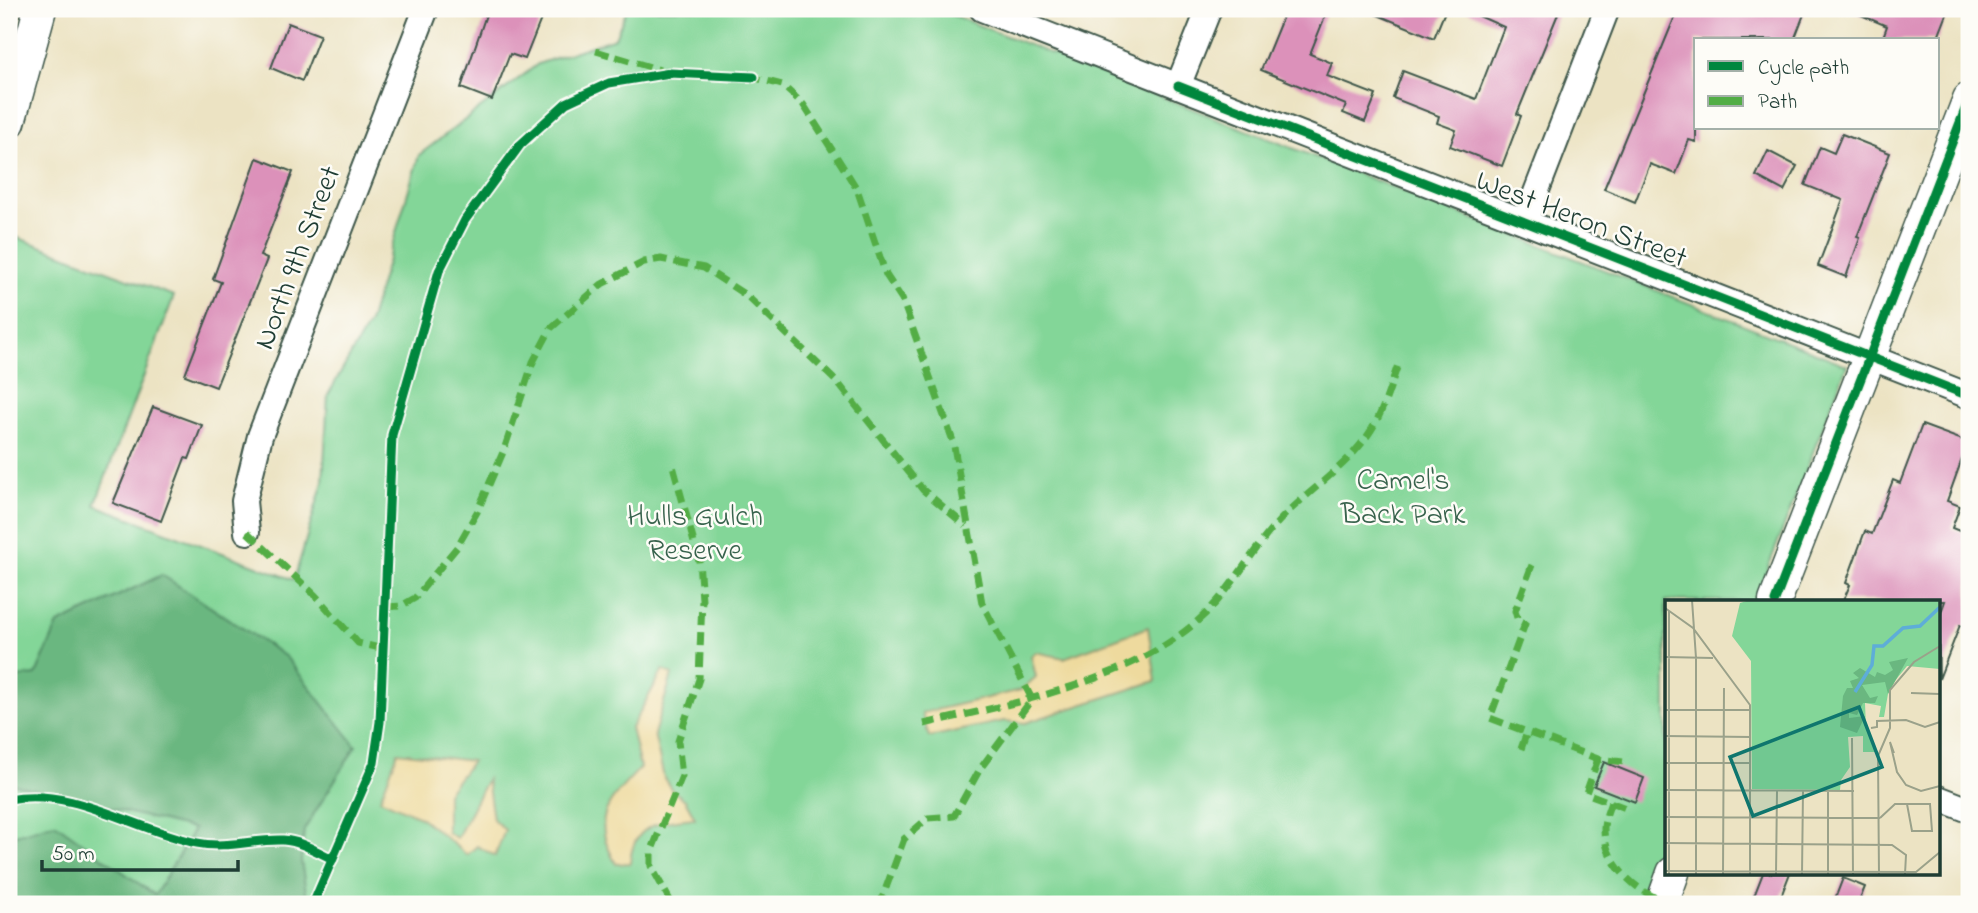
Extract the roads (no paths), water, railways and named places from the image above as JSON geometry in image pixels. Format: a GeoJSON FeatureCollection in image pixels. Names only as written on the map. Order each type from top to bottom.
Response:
{"type":"FeatureCollection","features":[{"type":"Feature","properties":{"kind":"street"},"geometry":{"type":"LineString","coordinates":[[9,121],[40,9]]}},
{"type":"Feature","properties":{"kind":"street","name":"North 9th Street"},"geometry":{"type":"LineString","coordinates":[[247,532],[244,501],[260,436],[426,9]]}},
{"type":"Feature","properties":{"kind":"street","name":"West Heron Street"},"geometry":{"type":"LineString","coordinates":[[982,9],[1969,396]]}},
{"type":"Feature","properties":{"kind":"street"},"geometry":{"type":"LineString","coordinates":[[1178,86],[1209,9]]}},
{"type":"Feature","properties":{"kind":"street"},"geometry":{"type":"LineString","coordinates":[[1525,221],[1608,9]]}},
{"type":"Feature","properties":{"kind":"street"},"geometry":{"type":"LineString","coordinates":[[1775,600],[1969,99]]}},
{"type":"Feature","properties":{"kind":"street"},"geometry":{"type":"LineString","coordinates":[[1940,799],[1969,810]]}},
{"type":"Feature","properties":{"kind":"street"},"geometry":{"type":"LineString","coordinates":[[1662,904],[1673,874]]}},
{"type":"Feature","properties":{"kind":"park label","name":"Camel's Back Park"},"geometry":{"type":"Point","coordinates":[1403,496]}},
{"type":"Feature","properties":{"kind":"park label","name":"Hulls Gulch Reserve"},"geometry":{"type":"Point","coordinates":[695,532]}}]}
